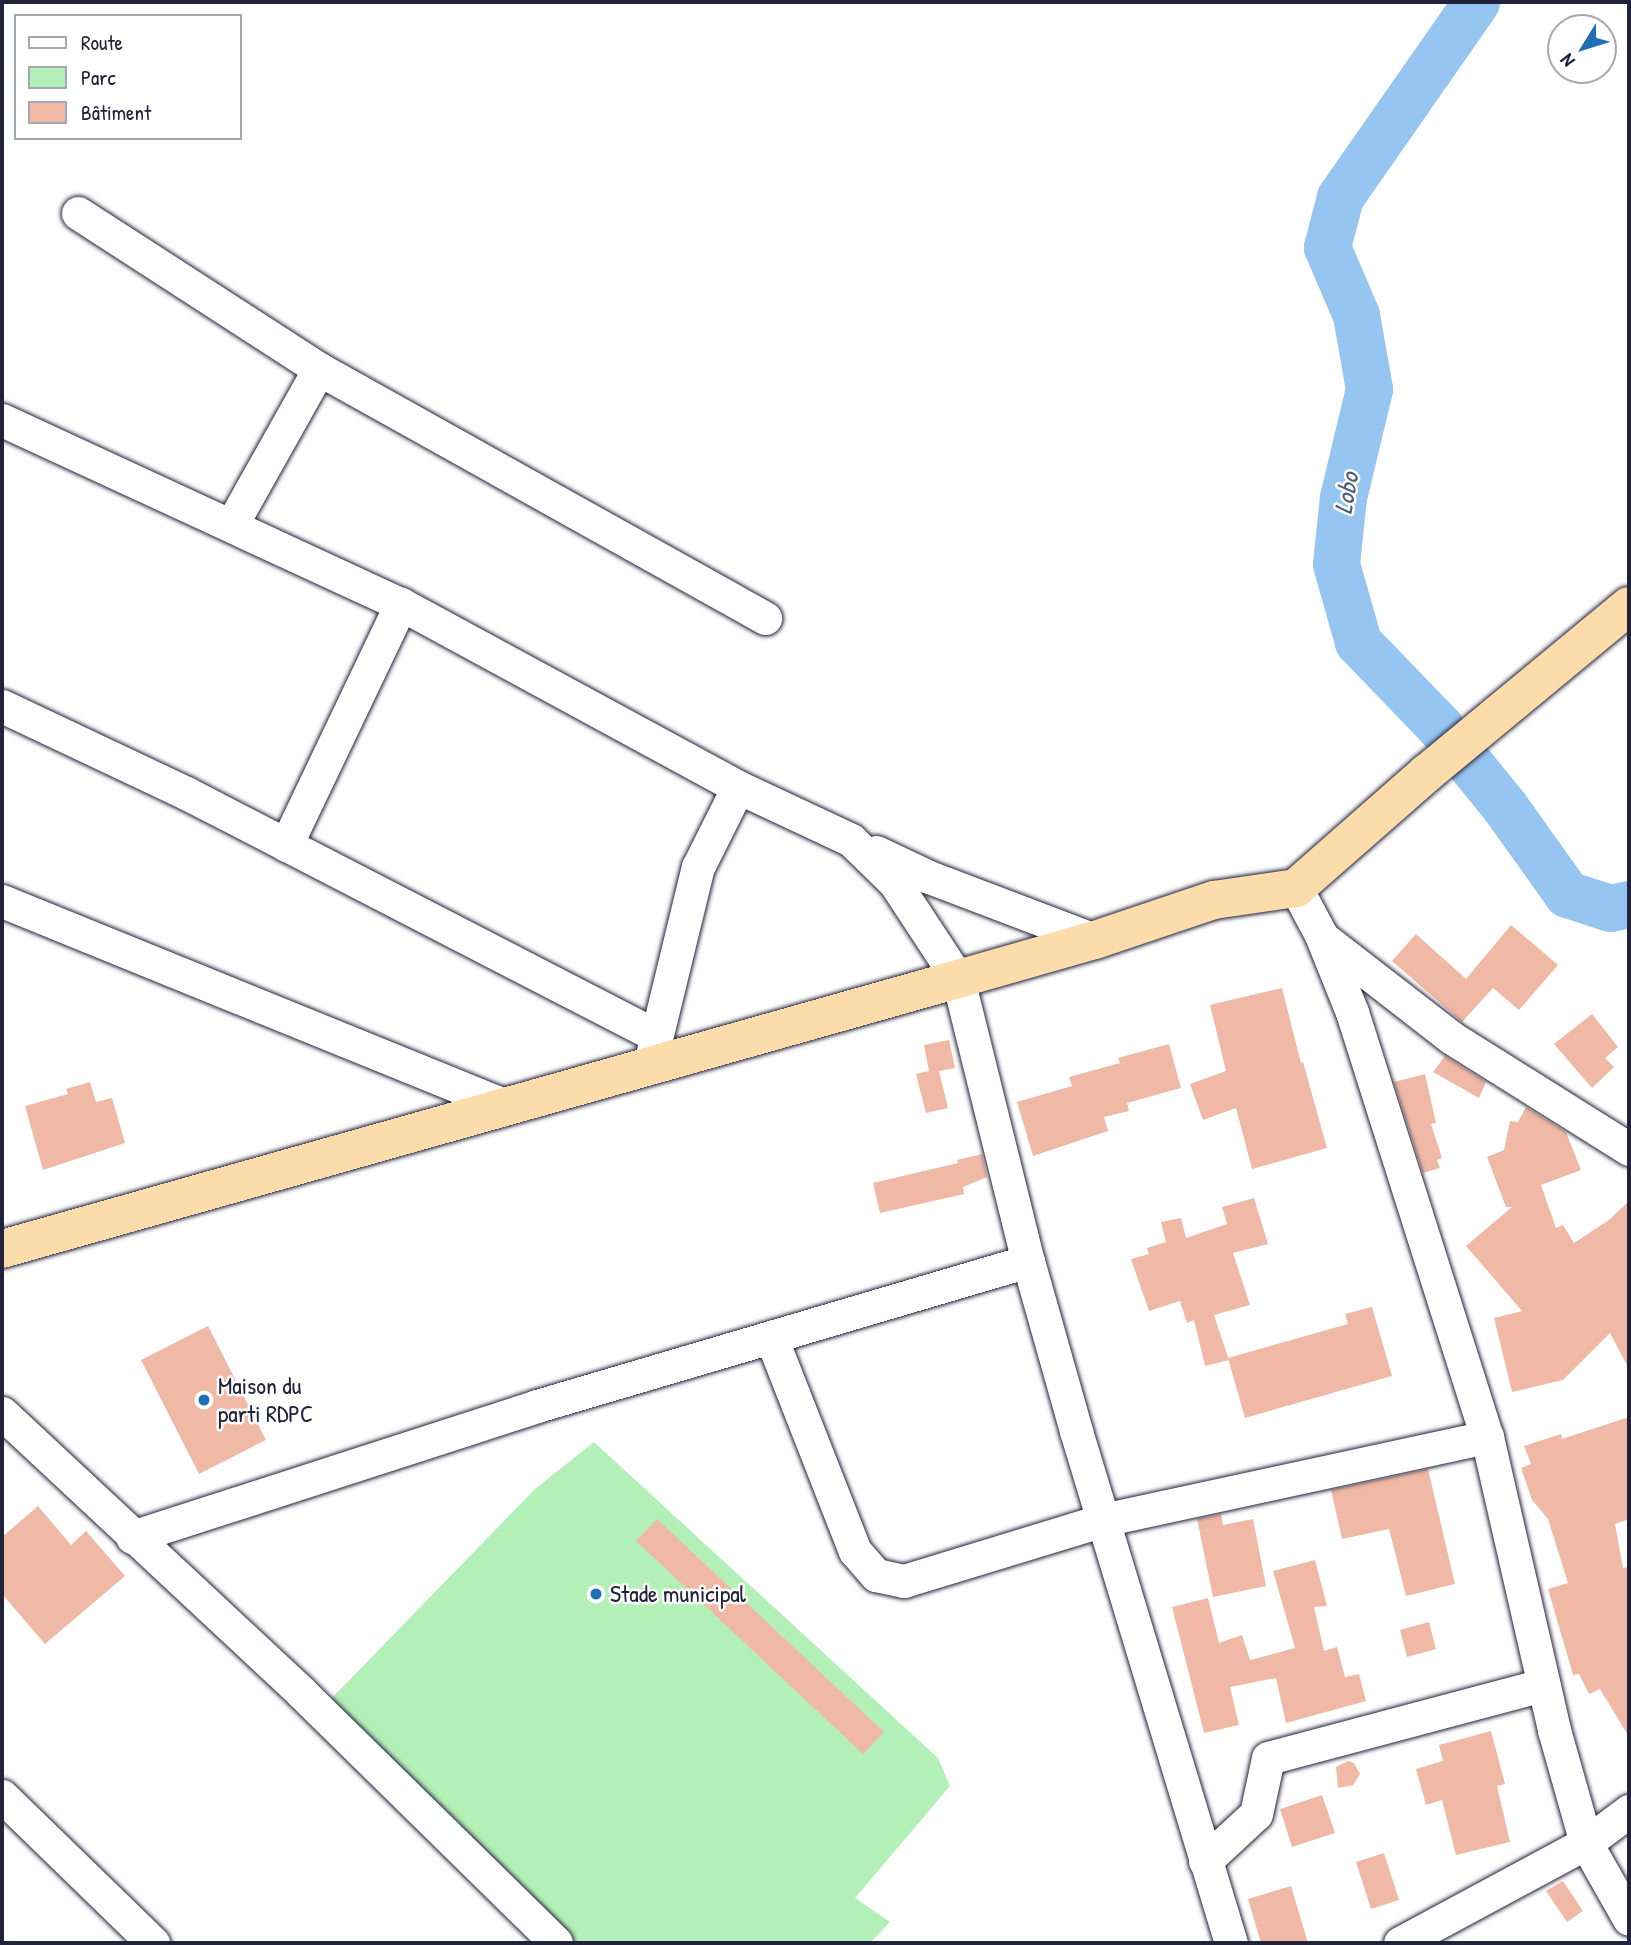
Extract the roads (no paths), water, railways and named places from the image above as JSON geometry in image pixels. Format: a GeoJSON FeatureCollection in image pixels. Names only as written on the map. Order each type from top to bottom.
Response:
{"type":"FeatureCollection","features":[{"type":"Feature","properties":{"kind":"highway"},"geometry":{"type":"LineString","coordinates":[[2,1249],[504,1105],[653,1050],[958,979],[1095,940],[1214,900],[1296,888],[1427,773],[1629,606]]}},
{"type":"Feature","properties":{"kind":"street"},"geometry":{"type":"LineString","coordinates":[[78,213],[319,369],[765,618]]}},
{"type":"Feature","properties":{"kind":"street"},"geometry":{"type":"LineString","coordinates":[[232,524],[319,369]]}},
{"type":"Feature","properties":{"kind":"street"},"geometry":{"type":"LineString","coordinates":[[2,420],[401,604],[738,787],[929,877],[1095,940]]}},
{"type":"Feature","properties":{"kind":"street"},"geometry":{"type":"LineString","coordinates":[[286,845],[401,604]]}},
{"type":"Feature","properties":{"kind":"street"},"geometry":{"type":"LineString","coordinates":[[2,706],[186,793],[286,845],[653,1050],[698,867],[738,787]]}},
{"type":"Feature","properties":{"kind":"street"},"geometry":{"type":"LineString","coordinates":[[851,840],[895,883],[958,979],[1028,1261],[1231,1943]]}},
{"type":"Feature","properties":{"kind":"street"},"geometry":{"type":"LineString","coordinates":[[1296,888],[1321,935],[1352,1012],[1487,1437],[1543,1685],[1586,1843],[1629,1919]]}},
{"type":"Feature","properties":{"kind":"street"},"geometry":{"type":"LineString","coordinates":[[2,901],[504,1105]]}},
{"type":"Feature","properties":{"kind":"street"},"geometry":{"type":"LineString","coordinates":[[1321,935],[1452,1038],[1629,1149]]}},
{"type":"Feature","properties":{"kind":"street"},"geometry":{"type":"LineString","coordinates":[[132,1537],[537,1406],[1028,1261]]}},
{"type":"Feature","properties":{"kind":"street"},"geometry":{"type":"LineString","coordinates":[[771,1337],[855,1551],[876,1575],[904,1581],[1103,1520],[1487,1437]]}},
{"type":"Feature","properties":{"kind":"street"},"geometry":{"type":"LineString","coordinates":[[2,1413],[302,1693],[556,1943]]}},
{"type":"Feature","properties":{"kind":"street"},"geometry":{"type":"LineString","coordinates":[[1205,1861],[1256,1814],[1268,1758],[1543,1685]]}},
{"type":"Feature","properties":{"kind":"street"},"geometry":{"type":"LineString","coordinates":[[2,1796],[153,1943]]}},
{"type":"Feature","properties":{"kind":"street"},"geometry":{"type":"LineString","coordinates":[[1400,1943],[1586,1843],[1629,1811]]}},
{"type":"Feature","properties":{"kind":"waterway","name":"Lobo"},"geometry":{"type":"LineString","coordinates":[[1476,2],[1340,197],[1327,247],[1356,315],[1369,389],[1343,497],[1336,564],[1358,642],[1440,727],[1505,807],[1567,894],[1610,908],[1629,904]]}},
{"type":"Feature","properties":{"kind":"place","name":"Maison du parti RDPC"},"geometry":{"type":"Point","coordinates":[204,1400]}},
{"type":"Feature","properties":{"kind":"place","name":"Stade municipal"},"geometry":{"type":"Point","coordinates":[596,1594]}}]}
